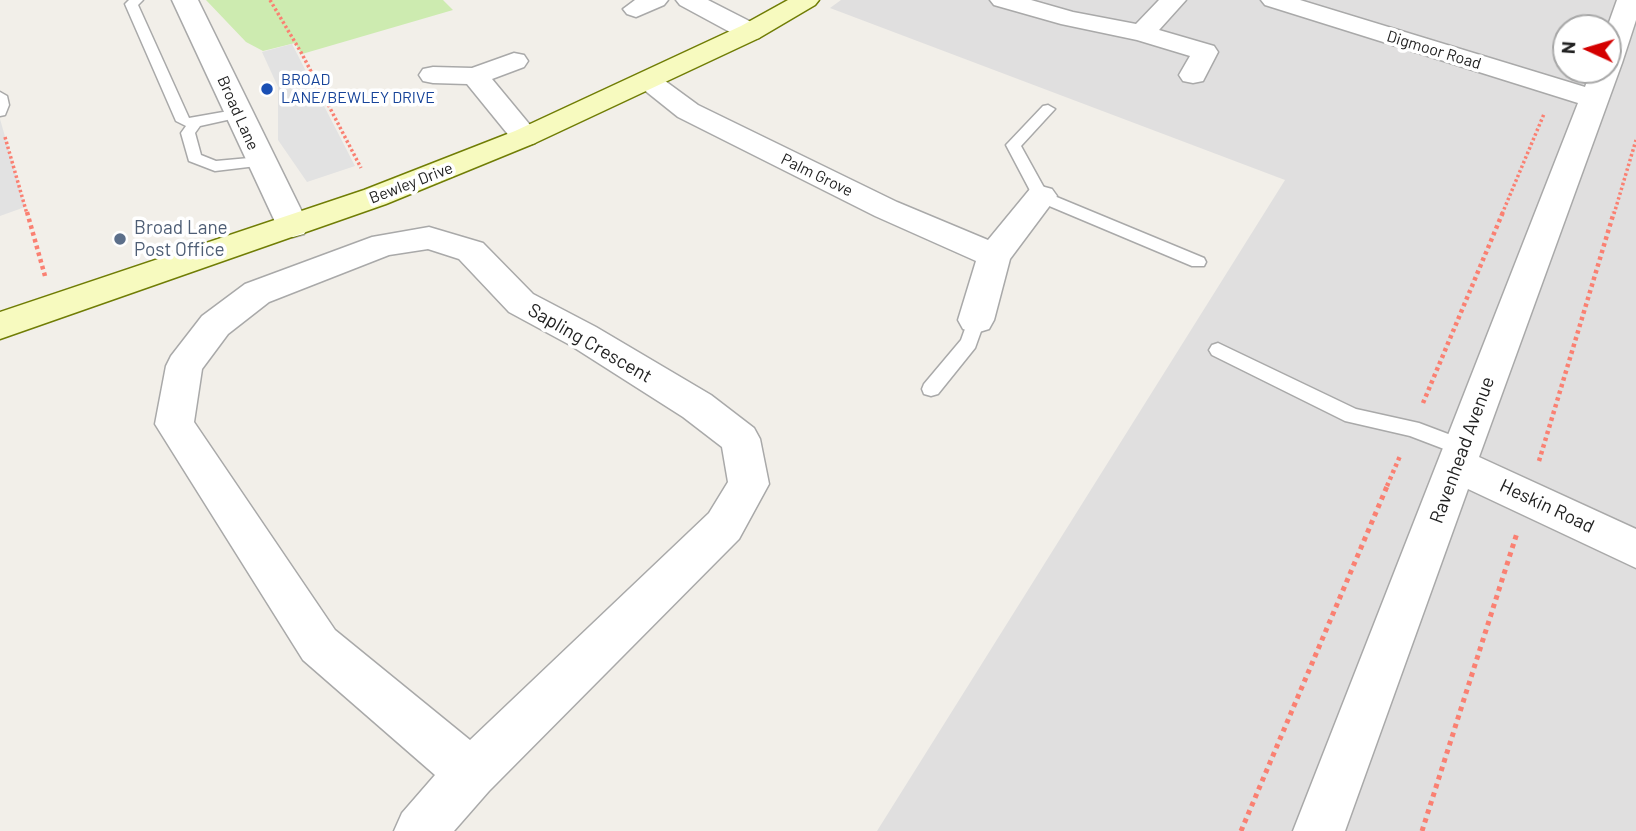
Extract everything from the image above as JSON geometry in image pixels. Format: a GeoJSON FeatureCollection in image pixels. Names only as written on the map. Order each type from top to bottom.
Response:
{"type":"FeatureCollection","features":[{"type":"Feature","properties":{"kind":"street","name":"Broad Lane"},"geometry":{"type":"LineString","coordinates":[[184,0],[293,226]]}},
{"type":"Feature","properties":{"kind":"street"},"geometry":{"type":"LineString","coordinates":[[689,0],[750,32]]}},
{"type":"Feature","properties":{"kind":"street","name":"Bewley Drive"},"geometry":{"type":"LineString","coordinates":[[0,327],[375,197],[525,137],[750,32],[806,0]]}},
{"type":"Feature","properties":{"kind":"street"},"geometry":{"type":"LineString","coordinates":[[1003,0],[1032,4],[1070,19],[1142,33],[1205,52],[1193,75]]}},
{"type":"Feature","properties":{"kind":"street"},"geometry":{"type":"LineString","coordinates":[[1142,33],[1173,0]]}},
{"type":"Feature","properties":{"kind":"street","name":"Digmoor Road"},"geometry":{"type":"LineString","coordinates":[[1274,0],[1555,87],[1600,84]]}},
{"type":"Feature","properties":{"kind":"street"},"geometry":{"type":"LineString","coordinates":[[1622,23],[1630,0]]}},
{"type":"Feature","properties":{"kind":"street"},"geometry":{"type":"LineString","coordinates":[[433,75],[475,76],[514,61]]}},
{"type":"Feature","properties":{"kind":"street"},"geometry":{"type":"LineString","coordinates":[[475,76],[525,137]]}},
{"type":"Feature","properties":{"kind":"street","name":"Palm Grove"},"geometry":{"type":"LineString","coordinates":[[647,81],[688,111],[886,209],[994,256]]}},
{"type":"Feature","properties":{"kind":"street","name":"Ravenhead Avenue"},"geometry":{"type":"LineString","coordinates":[[1319,831],[1600,84]]}},
{"type":"Feature","properties":{"kind":"street"},"geometry":{"type":"LineString","coordinates":[[976,320],[994,256],[1041,196]]}},
{"type":"Feature","properties":{"kind":"street","name":"Sapling Crescent"},"geometry":{"type":"LineString","coordinates":[[419,831],[471,773],[672,573],[724,526],[749,484],[740,439],[697,406],[583,336],[521,303],[471,251],[429,238],[384,246],[257,293],[215,326],[184,366],[174,424],[319,645],[471,773]]}},
{"type":"Feature","properties":{"kind":"street","name":"Heskin Road"},"geometry":{"type":"LineString","coordinates":[[1461,457],[1528,497],[1636,549]]}},
{"type":"Feature","properties":{"kind":"lane"},"geometry":{"type":"LineString","coordinates":[[137,0],[131,4],[183,121],[195,123],[240,113]]}},
{"type":"Feature","properties":{"kind":"lane"},"geometry":{"type":"LineString","coordinates":[[0,96],[0,112]]}},
{"type":"Feature","properties":{"kind":"lane"},"geometry":{"type":"LineString","coordinates":[[1048,109],[1013,145],[1041,196],[1198,262]]}},
{"type":"Feature","properties":{"kind":"lane"},"geometry":{"type":"LineString","coordinates":[[195,123],[188,132],[194,158],[215,166],[260,162]]}},
{"type":"Feature","properties":{"kind":"lane"},"geometry":{"type":"LineString","coordinates":[[931,389],[969,343],[976,320]]}},
{"type":"Feature","properties":{"kind":"lane"},"geometry":{"type":"LineString","coordinates":[[1218,350],[1352,416],[1412,429],[1461,457]]}},
{"type":"Feature","properties":{"kind":"path"},"geometry":{"type":"LineString","coordinates":[[270,0],[302,54],[375,197]]}},
{"type":"Feature","properties":{"kind":"path"},"geometry":{"type":"LineString","coordinates":[[1241,831],[1555,87]]}},
{"type":"Feature","properties":{"kind":"path"},"geometry":{"type":"LineString","coordinates":[[4,132],[54,307]]}},
{"type":"Feature","properties":{"kind":"path"},"geometry":{"type":"LineString","coordinates":[[1422,831],[1528,497],[1636,140]]}},
{"type":"Feature","properties":{"kind":"shaded area"},"geometry":{"type":"Polygon","coordinates":[[[841,0],[1636,0],[1636,831],[877,831],[1285,180],[830,8],[841,0]]]}},
{"type":"Feature","properties":{"kind":"shaded area"},"geometry":{"type":"Polygon","coordinates":[[[292,44],[355,166],[307,182],[278,140],[278,87],[262,52],[292,44]]]}},
{"type":"Feature","properties":{"kind":"shaded area"},"geometry":{"type":"Polygon","coordinates":[[[0,119],[25,207],[0,216],[0,119]]]}},
{"type":"Feature","properties":{"kind":"green space"},"geometry":{"type":"Polygon","coordinates":[[[206,0],[443,0],[453,10],[302,54],[295,43],[263,51],[246,42],[206,0]]]}},
{"type":"Feature","properties":{"kind":"place","name":"BROAD LANE/BEWLEY DRIVE"},"geometry":{"type":"Point","coordinates":[267,89]}},
{"type":"Feature","properties":{"kind":"place","name":"Broad Lane Post Office"},"geometry":{"type":"Point","coordinates":[120,239]}}]}
